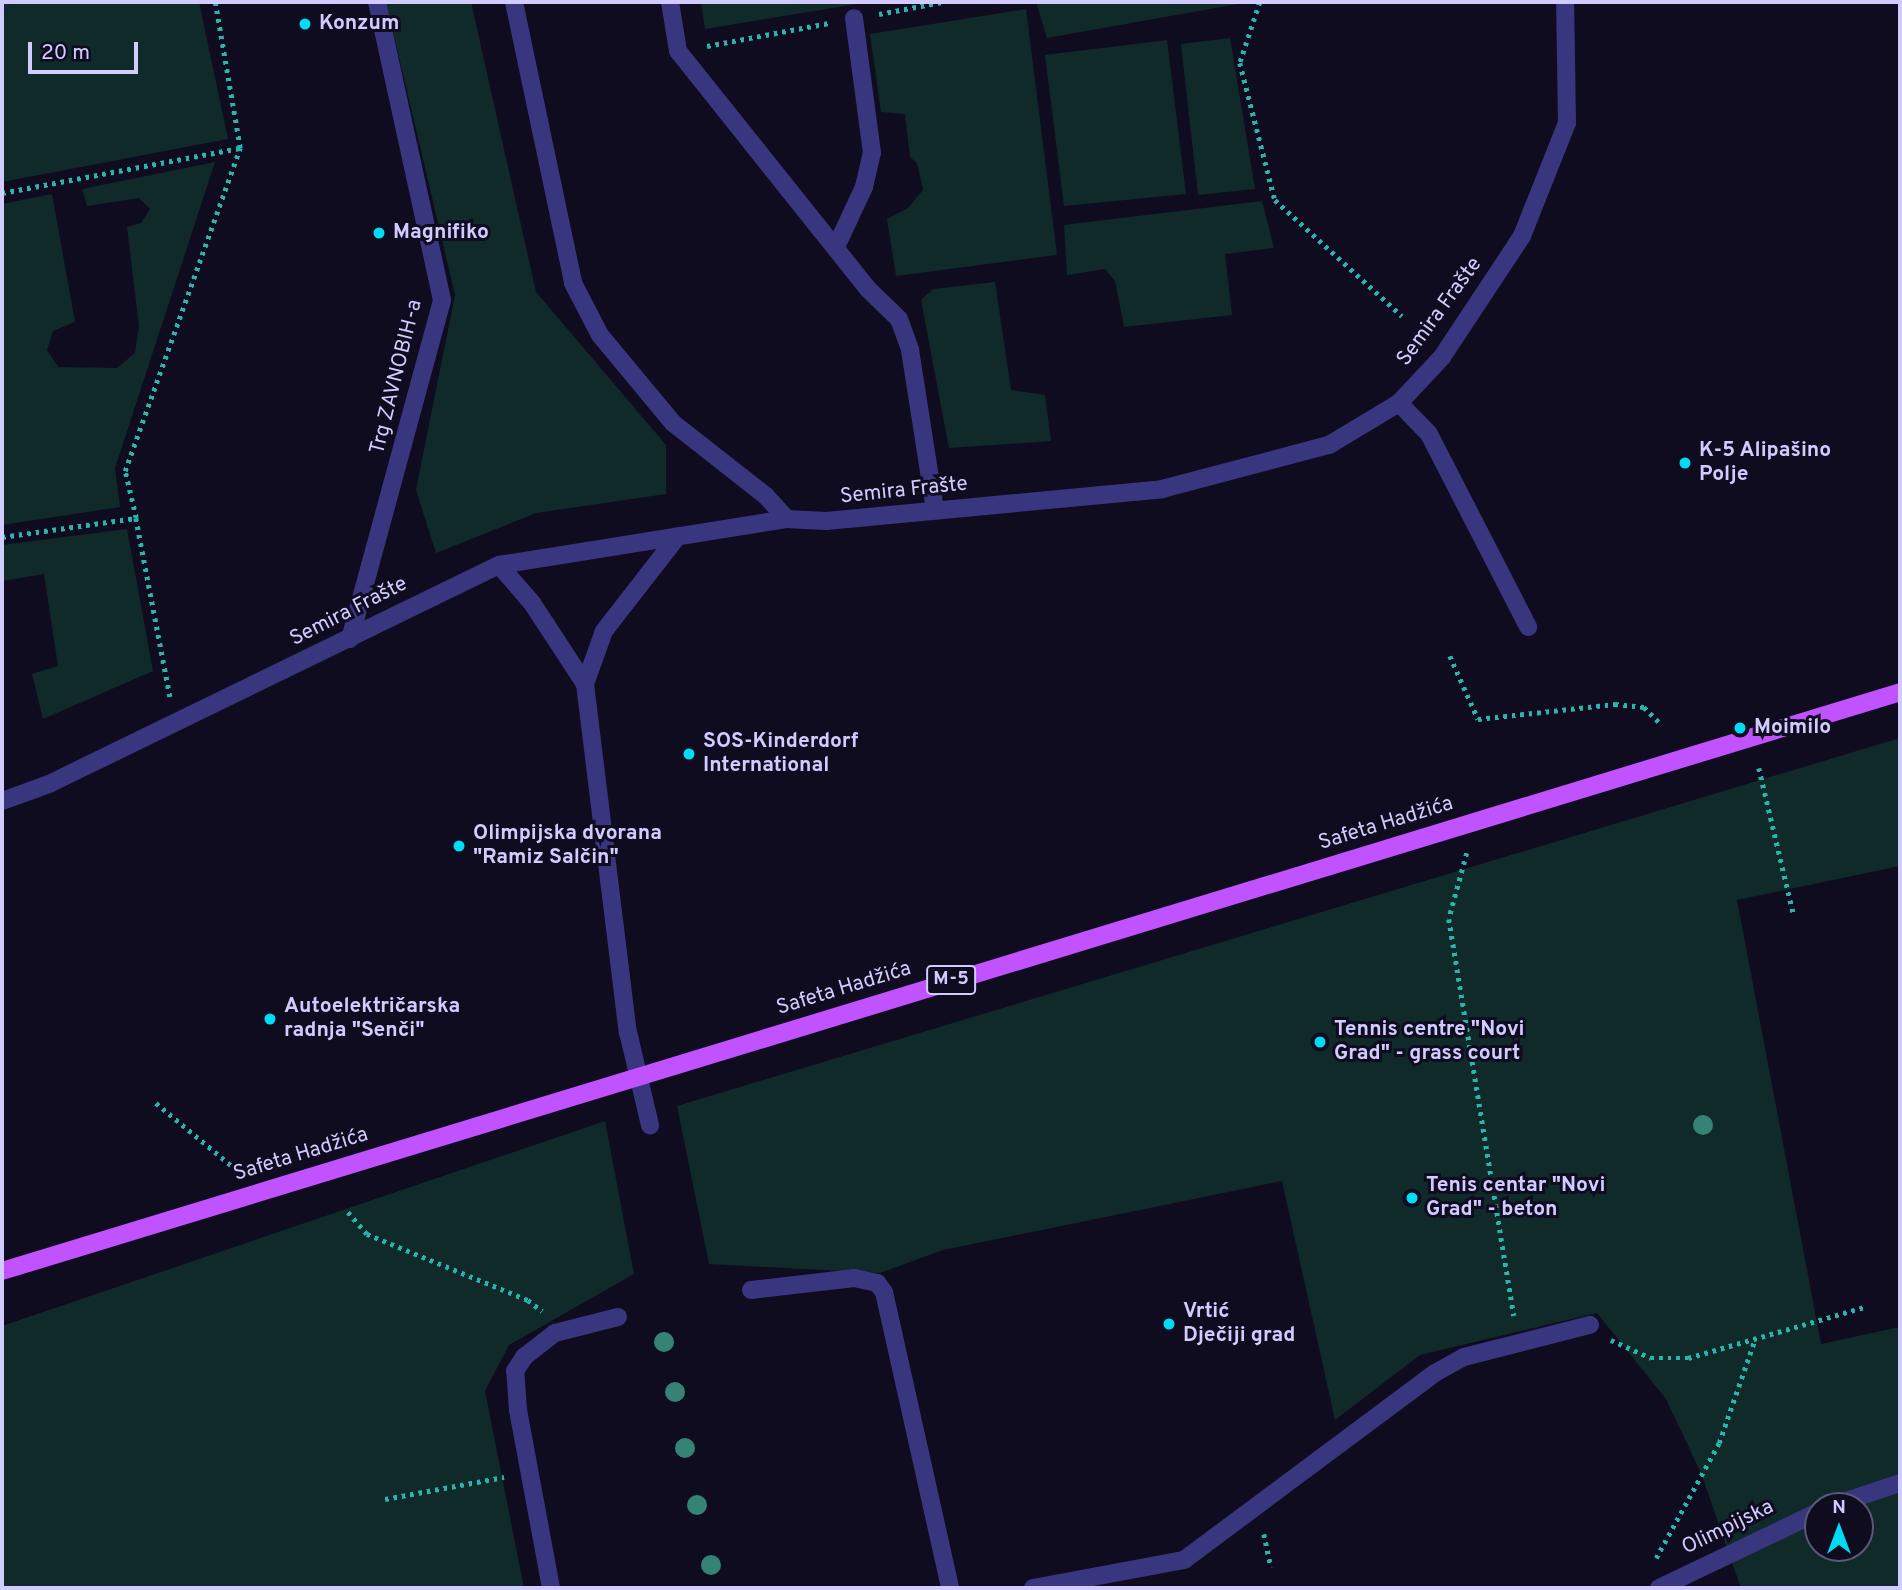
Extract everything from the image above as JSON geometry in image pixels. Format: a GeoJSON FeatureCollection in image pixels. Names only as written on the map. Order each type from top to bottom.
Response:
{"type":"FeatureCollection","features":[{"type":"Feature","properties":{"kind":"main road","name":"Safeta Hadžića"},"geometry":{"type":"LineString","coordinates":[[2,1271],[1900,692]]}},
{"type":"Feature","properties":{"kind":"street","name":"Trg ZAVNOBIH-a"},"geometry":{"type":"LineString","coordinates":[[350,639],[442,300],[377,2]]}},
{"type":"Feature","properties":{"kind":"street"},"geometry":{"type":"LineString","coordinates":[[514,2],[573,283],[600,335],[673,423],[766,496],[787,519]]}},
{"type":"Feature","properties":{"kind":"street"},"geometry":{"type":"LineString","coordinates":[[670,2],[678,51],[836,247],[899,319],[910,350],[935,510]]}},
{"type":"Feature","properties":{"kind":"street","name":"Semira Frašte"},"geometry":{"type":"LineString","coordinates":[[2,801],[175,723],[499,565],[787,519],[825,522],[1192,482],[1329,445],[1399,403],[1442,357],[1522,236],[1567,123],[1565,2]]}},
{"type":"Feature","properties":{"kind":"street"},"geometry":{"type":"LineString","coordinates":[[836,247],[864,187],[872,153],[854,18]]}},
{"type":"Feature","properties":{"kind":"street"},"geometry":{"type":"LineString","coordinates":[[1399,403],[1429,433],[1528,626]]}},
{"type":"Feature","properties":{"kind":"street"},"geometry":{"type":"LineString","coordinates":[[585,684],[604,631],[678,536]]}},
{"type":"Feature","properties":{"kind":"street"},"geometry":{"type":"LineString","coordinates":[[499,565],[532,603],[585,684],[628,1032],[650,1125]]}},
{"type":"Feature","properties":{"kind":"street"},"geometry":{"type":"LineString","coordinates":[[751,1290],[854,1278],[877,1283],[884,1292],[950,1588]]}},
{"type":"Feature","properties":{"kind":"street"},"geometry":{"type":"LineString","coordinates":[[551,1588],[518,1410],[515,1371],[524,1357],[563,1330],[618,1317]]}},
{"type":"Feature","properties":{"kind":"street"},"geometry":{"type":"LineString","coordinates":[[1033,1588],[1184,1560],[1435,1373],[1464,1357],[1590,1325]]}},
{"type":"Feature","properties":{"kind":"street"},"geometry":{"type":"LineString","coordinates":[[1872,1492],[1899,1483]]}},
{"type":"Feature","properties":{"kind":"street","name":"Olimpijska"},"geometry":{"type":"LineString","coordinates":[[1660,1588],[1804,1519]]}},
{"type":"Feature","properties":{"kind":"path"},"geometry":{"type":"LineString","coordinates":[[175,723],[125,471],[240,148],[215,2]]}},
{"type":"Feature","properties":{"kind":"path"},"geometry":{"type":"LineString","coordinates":[[678,51],[942,2]]}},
{"type":"Feature","properties":{"kind":"path"},"geometry":{"type":"LineString","coordinates":[[1260,2],[1240,63],[1275,200],[1402,316]]}},
{"type":"Feature","properties":{"kind":"path"},"geometry":{"type":"LineString","coordinates":[[2,194],[240,148]]}},
{"type":"Feature","properties":{"kind":"path"},"geometry":{"type":"LineString","coordinates":[[2,537],[136,518]]}},
{"type":"Feature","properties":{"kind":"path"},"geometry":{"type":"LineString","coordinates":[[1450,656],[1478,719],[1615,704],[1644,706],[1660,723]]}},
{"type":"Feature","properties":{"kind":"path"},"geometry":{"type":"LineString","coordinates":[[1759,768],[1793,912]]}},
{"type":"Feature","properties":{"kind":"path"},"geometry":{"type":"LineString","coordinates":[[1467,852],[1449,919],[1519,1343]]}},
{"type":"Feature","properties":{"kind":"path"},"geometry":{"type":"LineString","coordinates":[[156,1103],[232,1167]]}},
{"type":"Feature","properties":{"kind":"path"},"geometry":{"type":"LineString","coordinates":[[348,1212],[367,1234],[528,1300],[563,1330]]}},
{"type":"Feature","properties":{"kind":"path"},"geometry":{"type":"LineString","coordinates":[[1590,1325],[1619,1347],[1651,1358],[1688,1358],[1865,1307]]}},
{"type":"Feature","properties":{"kind":"path"},"geometry":{"type":"LineString","coordinates":[[1654,1562],[1719,1443],[1755,1339]]}},
{"type":"Feature","properties":{"kind":"path"},"geometry":{"type":"LineString","coordinates":[[385,1499],[475,1482]]}},
{"type":"Feature","properties":{"kind":"green space"},"geometry":{"type":"Polygon","coordinates":[[[2,2],[199,2],[228,139],[2,182],[2,2]]]}},
{"type":"Feature","properties":{"kind":"green space"},"geometry":{"type":"Polygon","coordinates":[[[386,2],[471,2],[536,292],[666,445],[666,494],[536,513],[436,553],[416,490],[455,295],[386,2]]]}},
{"type":"Feature","properties":{"kind":"green space"},"geometry":{"type":"Polygon","coordinates":[[[701,2],[869,2],[705,29],[701,2]]]}},
{"type":"Feature","properties":{"kind":"green space"},"geometry":{"type":"Polygon","coordinates":[[[1036,2],[1249,2],[1047,38],[1036,2]]]}},
{"type":"Feature","properties":{"kind":"green space"},"geometry":{"type":"Polygon","coordinates":[[[1026,9],[1057,255],[896,276],[887,219],[908,208],[923,190],[917,163],[910,157],[905,114],[881,112],[870,34],[1026,9]]]}},
{"type":"Feature","properties":{"kind":"green space"},"geometry":{"type":"Polygon","coordinates":[[[1230,38],[1255,189],[1198,195],[1181,44],[1230,38]]]}},
{"type":"Feature","properties":{"kind":"green space"},"geometry":{"type":"Polygon","coordinates":[[[1167,40],[1186,194],[1064,206],[1045,55],[1167,40]]]}},
{"type":"Feature","properties":{"kind":"green space"},"geometry":{"type":"Polygon","coordinates":[[[215,162],[115,468],[120,507],[2,525],[2,204],[52,194],[75,322],[53,331],[47,350],[58,367],[117,368],[135,353],[139,326],[127,227],[141,223],[150,209],[139,198],[87,206],[82,189],[215,162]]]}},
{"type":"Feature","properties":{"kind":"green space"},"geometry":{"type":"Polygon","coordinates":[[[1262,201],[1274,248],[1225,254],[1232,315],[1124,327],[1115,281],[1105,269],[1067,275],[1064,225],[1262,201]]]}},
{"type":"Feature","properties":{"kind":"green space"},"geometry":{"type":"Polygon","coordinates":[[[995,282],[1011,390],[1045,395],[1051,441],[949,448],[921,300],[933,289],[995,282]]]}},
{"type":"Feature","properties":{"kind":"green space"},"geometry":{"type":"Polygon","coordinates":[[[127,529],[153,671],[43,719],[32,674],[58,666],[44,574],[2,581],[2,545],[127,529]]]}},
{"type":"Feature","properties":{"kind":"green space"},"geometry":{"type":"Polygon","coordinates":[[[1900,738],[1900,866],[1737,900],[1821,1344],[1900,1327],[1900,1588],[1741,1588],[1701,1473],[1666,1399],[1597,1313],[1420,1355],[1335,1420],[1282,1181],[943,1250],[880,1273],[709,1264],[677,1106],[1900,738]]]}},
{"type":"Feature","properties":{"kind":"green space"},"geometry":{"type":"Polygon","coordinates":[[[605,1121],[634,1274],[509,1345],[485,1391],[524,1588],[2,1588],[2,1326],[605,1121]]]}},
{"type":"Feature","properties":{"kind":"place","name":"Konzum"},"geometry":{"type":"Point","coordinates":[305,24]}},
{"type":"Feature","properties":{"kind":"place","name":"Magnifiko"},"geometry":{"type":"Point","coordinates":[379,233]}},
{"type":"Feature","properties":{"kind":"place","name":"K-5 Alipašino Polje"},"geometry":{"type":"Point","coordinates":[1685,463]}},
{"type":"Feature","properties":{"kind":"place","name":"Moimilo"},"geometry":{"type":"Point","coordinates":[1740,728]}},
{"type":"Feature","properties":{"kind":"place","name":"SOS-Kinderdorf International"},"geometry":{"type":"Point","coordinates":[689,754]}},
{"type":"Feature","properties":{"kind":"place","name":"Olimpijska dvorana \"Ramiz Salčin\""},"geometry":{"type":"Point","coordinates":[459,846]}},
{"type":"Feature","properties":{"kind":"place","name":"Autoelektričarska radnja \"Senči\""},"geometry":{"type":"Point","coordinates":[270,1019]}},
{"type":"Feature","properties":{"kind":"place","name":"Tennis centre \"Novi Grad\" - grass court"},"geometry":{"type":"Point","coordinates":[1320,1042]}},
{"type":"Feature","properties":{"kind":"place","name":"Tenis centar \"Novi Grad\" - beton"},"geometry":{"type":"Point","coordinates":[1412,1198]}},
{"type":"Feature","properties":{"kind":"place","name":"Vrtić Dječiji grad"},"geometry":{"type":"Point","coordinates":[1169,1324]}}]}
